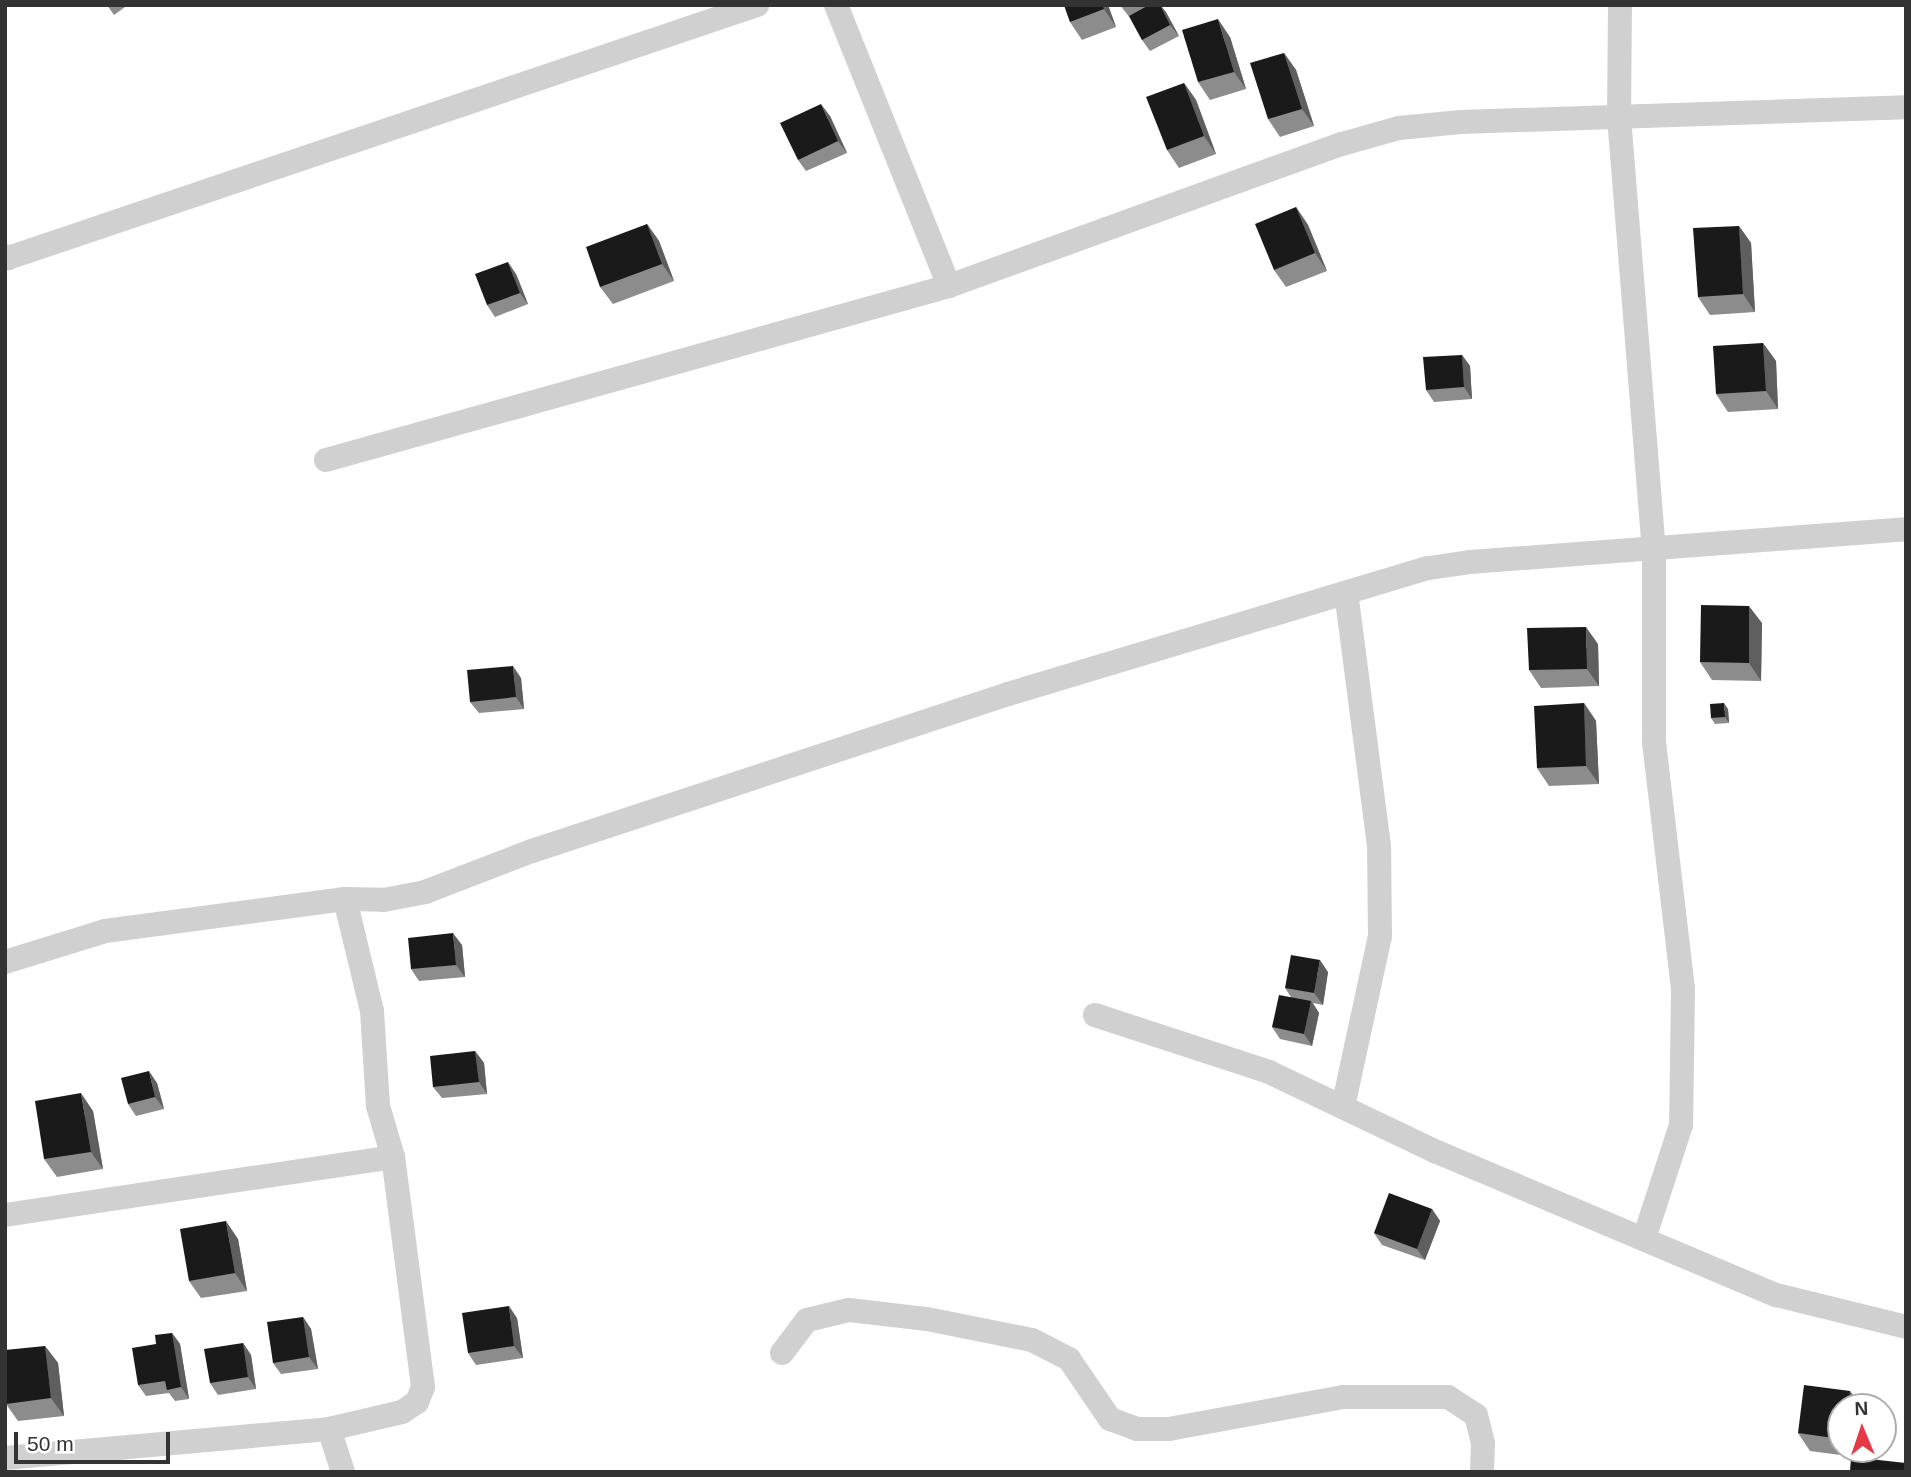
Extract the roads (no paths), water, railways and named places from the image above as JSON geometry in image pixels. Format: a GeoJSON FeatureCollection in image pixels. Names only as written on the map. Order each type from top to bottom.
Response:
{"type":"FeatureCollection","features":[{"type":"Feature","properties":{"kind":"street"},"geometry":{"type":"LineString","coordinates":[[6,257],[757,5]]}},
{"type":"Feature","properties":{"kind":"street"},"geometry":{"type":"LineString","coordinates":[[836,5],[948,286]]}},
{"type":"Feature","properties":{"kind":"street"},"geometry":{"type":"LineString","coordinates":[[1620,5],[1619,117],[1654,548],[1654,742],[1683,989],[1681,1125],[1644,1239]]}},
{"type":"Feature","properties":{"kind":"street"},"geometry":{"type":"LineString","coordinates":[[326,460],[948,286],[1342,144],[1399,128],[1461,122],[1906,107]]}},
{"type":"Feature","properties":{"kind":"street"},"geometry":{"type":"LineString","coordinates":[[5,962],[105,931],[345,899],[384,900],[425,892],[532,851],[1008,694],[1429,568],[1906,529]]}},
{"type":"Feature","properties":{"kind":"street"},"geometry":{"type":"LineString","coordinates":[[1343,1107],[1380,936],[1379,846],[1346,593]]}},
{"type":"Feature","properties":{"kind":"street"},"geometry":{"type":"LineString","coordinates":[[5,1458],[329,1429],[402,1412],[416,1402],[423,1387],[393,1157],[378,1106],[372,1011],[345,899]]}},
{"type":"Feature","properties":{"kind":"street"},"geometry":{"type":"LineString","coordinates":[[1095,1016],[1269,1072],[1437,1152],[1776,1295],[1906,1327]]}},
{"type":"Feature","properties":{"kind":"street"},"geometry":{"type":"LineString","coordinates":[[5,1215],[393,1157]]}},
{"type":"Feature","properties":{"kind":"street"},"geometry":{"type":"LineString","coordinates":[[782,1353],[807,1320],[849,1310],[927,1319],[1032,1340],[1069,1359],[1110,1419],[1137,1429],[1169,1429],[1343,1397],[1448,1397],[1476,1415],[1483,1443],[1482,1472]]}},
{"type":"Feature","properties":{"kind":"street"},"geometry":{"type":"LineString","coordinates":[[329,1429],[343,1472]]}}]}
